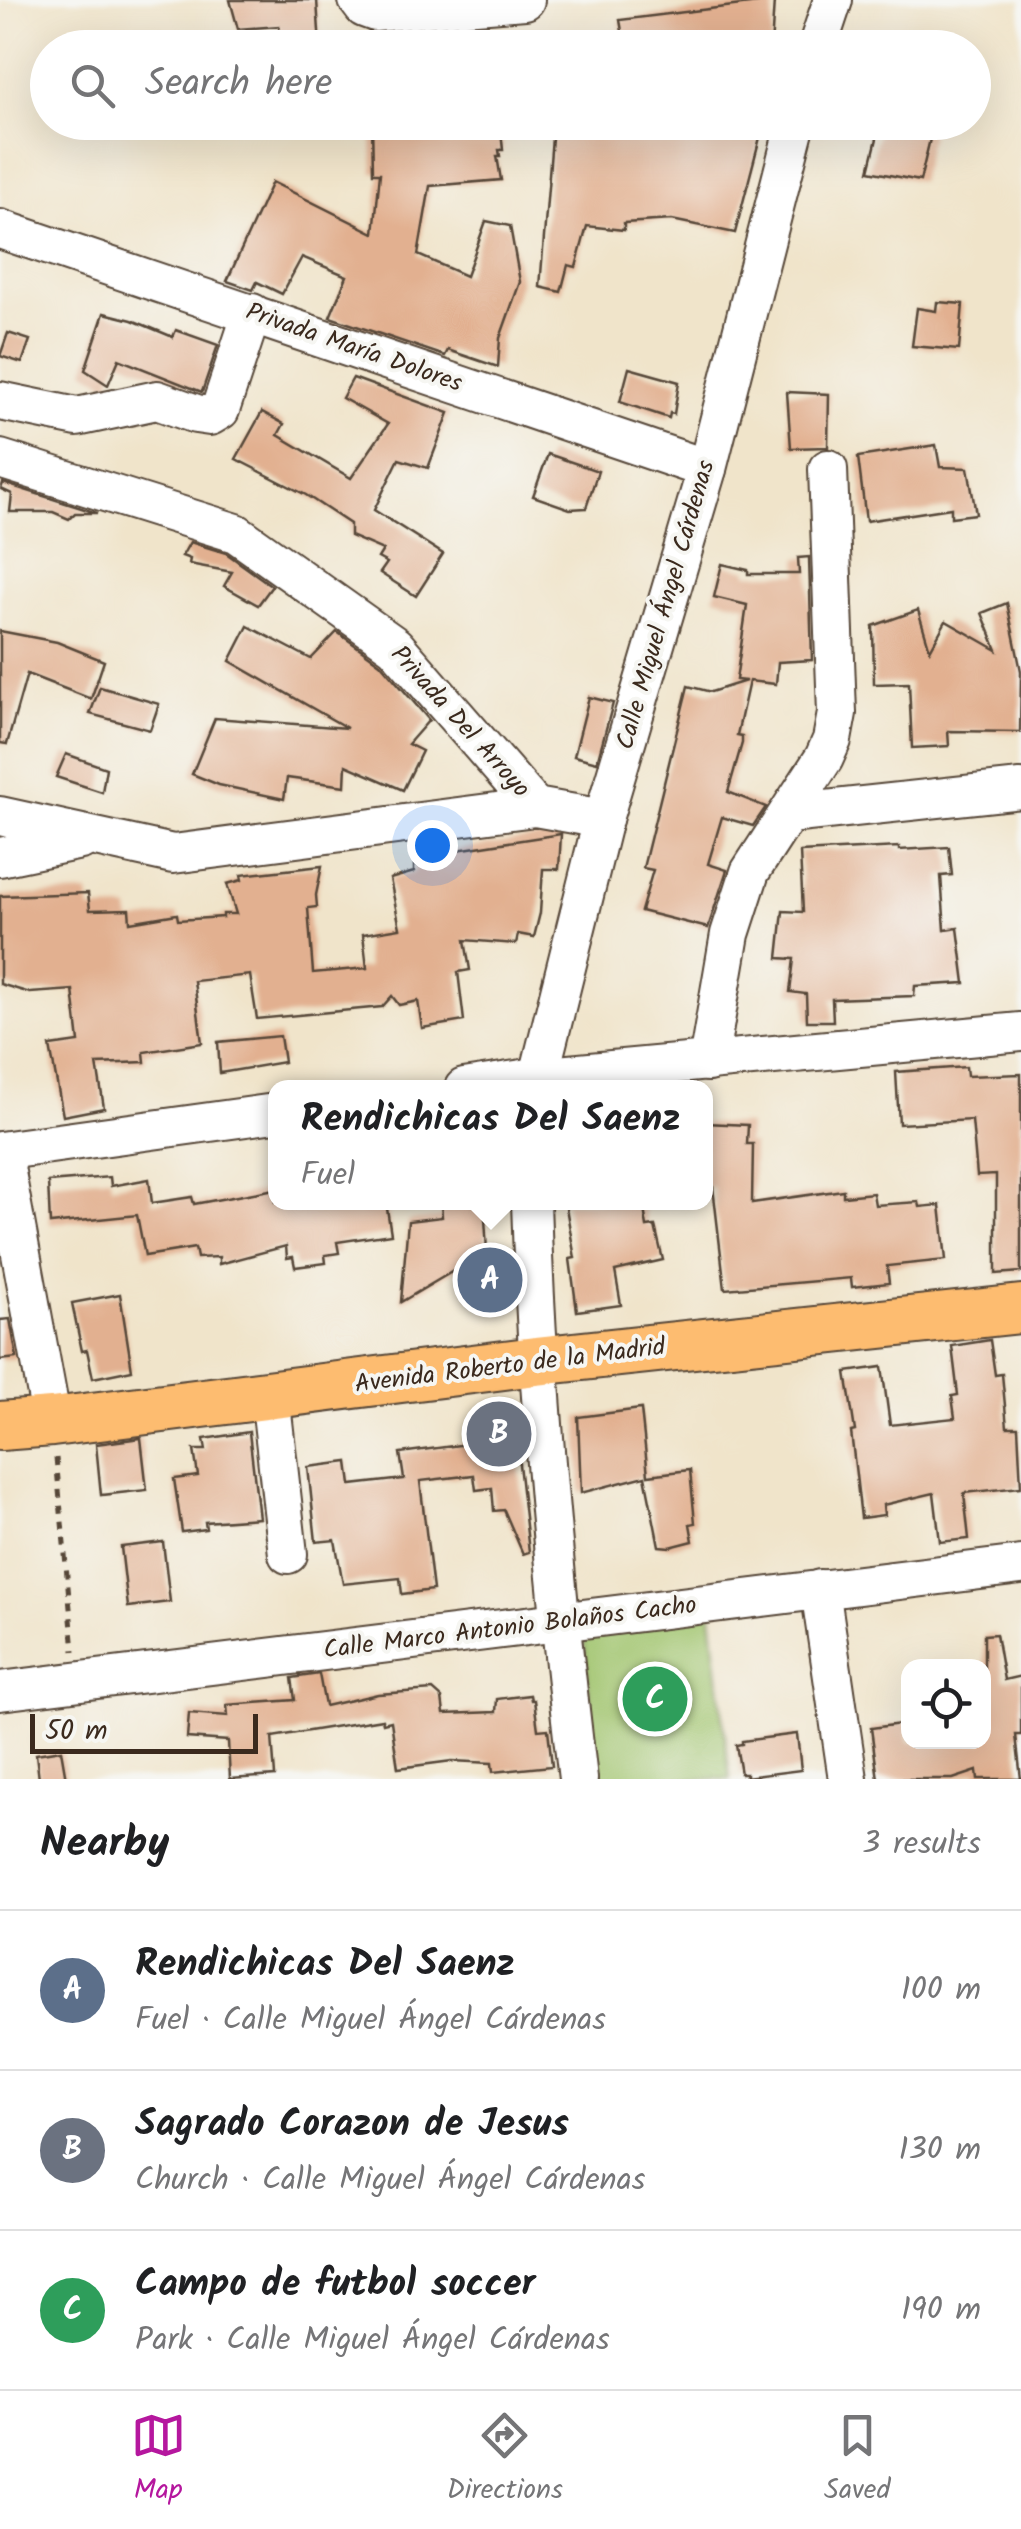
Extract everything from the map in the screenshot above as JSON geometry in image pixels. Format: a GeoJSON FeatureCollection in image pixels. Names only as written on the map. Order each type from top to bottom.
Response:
{"type":"FeatureCollection","features":[{"type":"Feature","properties":{"kind":"main road","name":"Avenida Roberto de la Madrid"},"geometry":{"type":"LineString","coordinates":[[0,1426],[1021,1309]]}},
{"type":"Feature","properties":{"kind":"street"},"geometry":{"type":"LineString","coordinates":[[358,0],[364,8],[375,12],[525,0]]}},
{"type":"Feature","properties":{"kind":"street"},"geometry":{"type":"LineString","coordinates":[[823,30],[833,0]]}},
{"type":"Feature","properties":{"kind":"street","name":"Calle Miguel Ángel Cárdenas"},"geometry":{"type":"LineString","coordinates":[[537,1080],[603,819],[708,469],[791,140]]}},
{"type":"Feature","properties":{"kind":"street","name":"Privada María Dolores"},"geometry":{"type":"LineString","coordinates":[[0,229],[708,469]]}},
{"type":"Feature","properties":{"kind":"street"},"geometry":{"type":"LineString","coordinates":[[0,401],[77,416],[157,400],[210,416],[220,410],[252,313]]}},
{"type":"Feature","properties":{"kind":"street","name":"Privada Del Arroyo"},"geometry":{"type":"LineString","coordinates":[[0,460],[236,533],[394,646],[536,807],[603,819]]}},
{"type":"Feature","properties":{"kind":"street"},"geometry":{"type":"LineString","coordinates":[[708,1062],[730,934],[750,872],[832,740],[837,713],[828,469]]}},
{"type":"Feature","properties":{"kind":"street"},"geometry":{"type":"LineString","coordinates":[[789,814],[1021,789]]}},
{"type":"Feature","properties":{"kind":"street"},"geometry":{"type":"LineString","coordinates":[[0,816],[174,854],[536,807]]}},
{"type":"Feature","properties":{"kind":"street"},"geometry":{"type":"LineString","coordinates":[[0,857],[96,837]]}},
{"type":"Feature","properties":{"kind":"street"},"geometry":{"type":"LineString","coordinates":[[553,1080],[1021,1032]]}},
{"type":"Feature","properties":{"kind":"street"},"geometry":{"type":"LineString","coordinates":[[52,1422],[1,1151],[268,1115]]}},
{"type":"Feature","properties":{"kind":"street"},"geometry":{"type":"LineString","coordinates":[[530,1210],[536,1362],[559,1621],[578,1779]]}},
{"type":"Feature","properties":{"kind":"street"},"geometry":{"type":"LineString","coordinates":[[270,1395],[288,1554]]}},
{"type":"Feature","properties":{"kind":"street","name":"Calle Marco Antonio Bolaños Cacho"},"geometry":{"type":"LineString","coordinates":[[0,1691],[1021,1565]]}},
{"type":"Feature","properties":{"kind":"street"},"geometry":{"type":"LineString","coordinates":[[820,1589],[848,1779]]}},
{"type":"Feature","properties":{"kind":"path"},"geometry":{"type":"LineString","coordinates":[[52,1422],[77,1679]]}},
{"type":"Feature","properties":{"kind":"green space"},"geometry":{"type":"Polygon","coordinates":[[[710,1606],[730,1779],[597,1779],[582,1620],[710,1606]]]}},
{"type":"Feature","properties":{"kind":"building"},"geometry":{"type":"Polygon","coordinates":[[[230,0],[317,0],[319,30],[279,30],[279,26],[238,29],[230,0]]]}},
{"type":"Feature","properties":{"kind":"building"},"geometry":{"type":"Polygon","coordinates":[[[774,1],[772,30],[622,30],[620,20],[774,1]]]}},
{"type":"Feature","properties":{"kind":"building"},"geometry":{"type":"Polygon","coordinates":[[[372,140],[502,140],[503,150],[497,156],[501,180],[430,186],[418,255],[466,276],[486,221],[510,226],[520,282],[500,338],[498,367],[448,350],[445,356],[330,317],[347,276],[302,257],[282,294],[257,282],[253,290],[227,281],[272,182],[374,233],[380,173],[373,173],[372,140]]]}},
{"type":"Feature","properties":{"kind":"building"},"geometry":{"type":"Polygon","coordinates":[[[552,140],[759,140],[735,233],[672,220],[624,223],[624,230],[587,226],[576,267],[568,265],[561,292],[540,287],[552,140]]]}},
{"type":"Feature","properties":{"kind":"building"},"geometry":{"type":"Polygon","coordinates":[[[877,140],[930,140],[920,181],[869,171],[877,140]]]}},
{"type":"Feature","properties":{"kind":"building"},"geometry":{"type":"Polygon","coordinates":[[[937,302],[963,304],[959,350],[912,346],[917,308],[936,311],[937,302]]]}},
{"type":"Feature","properties":{"kind":"building"},"geometry":{"type":"Polygon","coordinates":[[[104,313],[173,337],[176,330],[218,345],[202,392],[119,359],[108,385],[85,370],[104,313]]]}},
{"type":"Feature","properties":{"kind":"building"},"geometry":{"type":"Polygon","coordinates":[[[8,333],[30,340],[22,363],[0,356],[8,333]]]}},
{"type":"Feature","properties":{"kind":"building"},"geometry":{"type":"Polygon","coordinates":[[[629,368],[679,382],[674,414],[670,413],[669,418],[620,402],[629,368]]]}},
{"type":"Feature","properties":{"kind":"building"},"geometry":{"type":"Polygon","coordinates":[[[353,378],[449,413],[428,468],[399,459],[374,510],[443,554],[416,596],[380,573],[387,563],[378,558],[383,550],[350,536],[350,524],[306,495],[236,459],[262,412],[284,424],[278,435],[351,478],[388,424],[342,398],[353,378]]]}},
{"type":"Feature","properties":{"kind":"building"},"geometry":{"type":"Polygon","coordinates":[[[787,392],[829,394],[828,447],[791,448],[787,392]]]}},
{"type":"Feature","properties":{"kind":"building"},"geometry":{"type":"Polygon","coordinates":[[[936,445],[940,467],[968,468],[976,514],[951,517],[951,508],[866,521],[858,457],[936,445]]]}},
{"type":"Feature","properties":{"kind":"building"},"geometry":{"type":"Polygon","coordinates":[[[548,454],[598,471],[586,508],[570,509],[533,496],[548,454]]]}},
{"type":"Feature","properties":{"kind":"building"},"geometry":{"type":"Polygon","coordinates":[[[3,483],[97,513],[75,513],[69,519],[53,512],[10,512],[12,494],[1,489],[3,483]]]}},
{"type":"Feature","properties":{"kind":"building"},"geometry":{"type":"Polygon","coordinates":[[[190,542],[226,553],[272,586],[258,605],[224,586],[232,572],[189,564],[190,559],[182,556],[190,542]]]}},
{"type":"Feature","properties":{"kind":"building"},"geometry":{"type":"Polygon","coordinates":[[[809,557],[812,660],[778,662],[776,684],[749,681],[737,735],[742,736],[742,743],[728,792],[766,807],[753,826],[722,817],[708,864],[727,870],[708,928],[641,911],[653,870],[643,868],[688,686],[711,692],[746,681],[736,680],[747,605],[714,597],[722,564],[748,570],[748,574],[799,574],[798,558],[809,557]]]}},
{"type":"Feature","properties":{"kind":"building"},"geometry":{"type":"Polygon","coordinates":[[[1007,603],[1021,671],[1020,732],[948,731],[949,746],[912,748],[909,683],[874,684],[873,626],[918,610],[930,650],[946,621],[997,650],[982,613],[1007,603]]]}},
{"type":"Feature","properties":{"kind":"building"},"geometry":{"type":"Polygon","coordinates":[[[248,626],[311,659],[337,632],[380,663],[429,720],[408,744],[422,751],[403,790],[346,765],[345,786],[287,778],[284,799],[219,785],[192,774],[215,718],[347,728],[230,661],[248,626]]]}},
{"type":"Feature","properties":{"kind":"building"},"geometry":{"type":"Polygon","coordinates":[[[0,631],[57,642],[104,661],[91,699],[27,674],[7,744],[0,743],[0,631]]]}},
{"type":"Feature","properties":{"kind":"building"},"geometry":{"type":"Polygon","coordinates":[[[100,687],[159,704],[150,730],[90,714],[100,687]]]}},
{"type":"Feature","properties":{"kind":"building"},"geometry":{"type":"Polygon","coordinates":[[[589,697],[613,703],[597,762],[574,756],[589,697]]]}},
{"type":"Feature","properties":{"kind":"building"},"geometry":{"type":"Polygon","coordinates":[[[66,754],[106,768],[102,792],[56,777],[66,754]]]}},
{"type":"Feature","properties":{"kind":"building"},"geometry":{"type":"Polygon","coordinates":[[[561,834],[559,869],[543,869],[534,937],[518,934],[516,944],[465,940],[470,970],[458,972],[464,1021],[422,1028],[418,1001],[399,1005],[392,996],[382,1007],[257,1019],[250,975],[194,981],[202,1043],[144,1052],[145,1062],[97,1064],[104,1108],[63,1116],[50,1046],[79,1042],[73,990],[30,993],[0,984],[0,896],[88,893],[90,910],[129,909],[130,922],[177,914],[178,920],[223,917],[236,914],[227,884],[242,880],[241,875],[322,866],[317,907],[308,908],[313,973],[367,968],[363,934],[400,928],[390,879],[414,872],[414,865],[446,865],[450,851],[561,834]]]}},
{"type":"Feature","properties":{"kind":"building"},"geometry":{"type":"Polygon","coordinates":[[[949,847],[952,875],[941,876],[945,930],[958,928],[965,983],[915,986],[914,996],[832,999],[833,1021],[807,1021],[806,994],[790,992],[794,959],[778,958],[783,911],[803,912],[800,852],[949,847]]]}},
{"type":"Feature","properties":{"kind":"building"},"geometry":{"type":"Polygon","coordinates":[[[280,1036],[284,1062],[220,1073],[218,1042],[280,1036]]]}},
{"type":"Feature","properties":{"kind":"building"},"geometry":{"type":"Polygon","coordinates":[[[966,1067],[967,1076],[1021,1074],[1021,1272],[996,1274],[996,1175],[977,1176],[972,1120],[899,1124],[896,1072],[966,1067]]]}},
{"type":"Feature","properties":{"kind":"building"},"geometry":{"type":"Polygon","coordinates":[[[713,1123],[748,1125],[747,1144],[753,1144],[752,1203],[843,1190],[843,1196],[873,1193],[875,1205],[940,1205],[946,1260],[887,1266],[889,1283],[852,1287],[851,1278],[725,1289],[713,1187],[713,1123]]]}},
{"type":"Feature","properties":{"kind":"building"},"geometry":{"type":"Polygon","coordinates":[[[110,1177],[111,1186],[149,1179],[152,1203],[192,1197],[194,1204],[268,1190],[268,1210],[387,1210],[391,1234],[337,1242],[339,1253],[325,1255],[326,1263],[295,1267],[293,1257],[287,1258],[286,1246],[219,1264],[219,1257],[197,1258],[195,1248],[145,1256],[137,1215],[50,1224],[48,1182],[110,1177]]]}},
{"type":"Feature","properties":{"kind":"building"},"geometry":{"type":"Polygon","coordinates":[[[442,1210],[484,1210],[487,1251],[401,1302],[408,1221],[442,1217],[442,1210]]]}},
{"type":"Feature","properties":{"kind":"building"},"geometry":{"type":"Polygon","coordinates":[[[566,1210],[644,1210],[647,1227],[655,1226],[663,1260],[615,1271],[621,1305],[577,1311],[570,1259],[575,1258],[566,1210]]]}},
{"type":"Feature","properties":{"kind":"building"},"geometry":{"type":"Polygon","coordinates":[[[120,1294],[132,1370],[93,1378],[87,1350],[82,1351],[72,1303],[120,1294]]]}},
{"type":"Feature","properties":{"kind":"building"},"geometry":{"type":"Polygon","coordinates":[[[10,1319],[17,1358],[0,1360],[0,1320],[10,1319]]]}},
{"type":"Feature","properties":{"kind":"building"},"geometry":{"type":"Polygon","coordinates":[[[990,1340],[995,1375],[1002,1374],[1007,1427],[1018,1427],[1021,1487],[964,1493],[969,1539],[940,1542],[934,1493],[883,1505],[884,1515],[861,1518],[846,1372],[882,1367],[890,1425],[955,1418],[952,1396],[958,1395],[952,1346],[990,1340]]]}},
{"type":"Feature","properties":{"kind":"building"},"geometry":{"type":"Polygon","coordinates":[[[641,1409],[648,1475],[690,1470],[693,1541],[659,1546],[645,1476],[581,1493],[578,1417],[641,1409]]]}},
{"type":"Feature","properties":{"kind":"building"},"geometry":{"type":"Polygon","coordinates":[[[514,1420],[529,1552],[523,1554],[504,1510],[494,1511],[492,1488],[476,1490],[474,1475],[420,1481],[433,1590],[402,1594],[400,1578],[343,1584],[335,1540],[316,1542],[308,1467],[348,1462],[351,1485],[404,1479],[400,1453],[475,1443],[473,1425],[514,1420]]]}},
{"type":"Feature","properties":{"kind":"building"},"geometry":{"type":"Polygon","coordinates":[[[249,1432],[259,1518],[205,1522],[206,1529],[182,1532],[174,1479],[198,1476],[194,1450],[206,1450],[204,1439],[249,1432]]]}},
{"type":"Feature","properties":{"kind":"building"},"geometry":{"type":"Polygon","coordinates":[[[141,1438],[147,1490],[101,1495],[96,1444],[141,1438]]]}},
{"type":"Feature","properties":{"kind":"building"},"geometry":{"type":"Polygon","coordinates":[[[163,1542],[170,1602],[128,1607],[121,1547],[163,1542]]]}},
{"type":"Feature","properties":{"kind":"building"},"geometry":{"type":"Polygon","coordinates":[[[996,1634],[1004,1680],[1021,1676],[1021,1735],[1016,1735],[1021,1779],[978,1779],[977,1771],[953,1779],[878,1779],[871,1728],[901,1724],[901,1749],[991,1749],[991,1659],[984,1659],[984,1635],[996,1634]]]}},
{"type":"Feature","properties":{"kind":"building"},"geometry":{"type":"Polygon","coordinates":[[[319,1674],[325,1706],[378,1694],[433,1690],[442,1698],[444,1714],[496,1712],[497,1699],[530,1695],[538,1730],[548,1729],[552,1766],[493,1772],[492,1763],[452,1761],[398,1768],[391,1721],[383,1723],[382,1719],[272,1737],[275,1776],[230,1779],[228,1741],[187,1738],[189,1713],[228,1716],[227,1705],[295,1700],[292,1678],[319,1674]]]}},
{"type":"Feature","properties":{"kind":"building"},"geometry":{"type":"Polygon","coordinates":[[[797,1734],[801,1770],[746,1777],[741,1774],[736,1745],[797,1734]]]}},
{"type":"Feature","properties":{"kind":"building"},"geometry":{"type":"Polygon","coordinates":[[[61,1750],[66,1779],[39,1779],[36,1754],[61,1750]]]}},
{"type":"Feature","properties":{"kind":"place","name":"Rendichicas Del Saenz"},"geometry":{"type":"Point","coordinates":[490,1280]}},
{"type":"Feature","properties":{"kind":"place","name":"Sagrado Corazon de Jesus"},"geometry":{"type":"Point","coordinates":[499,1434]}},
{"type":"Feature","properties":{"kind":"place","name":"Campo de futbol soccer"},"geometry":{"type":"Point","coordinates":[655,1699]}}]}
